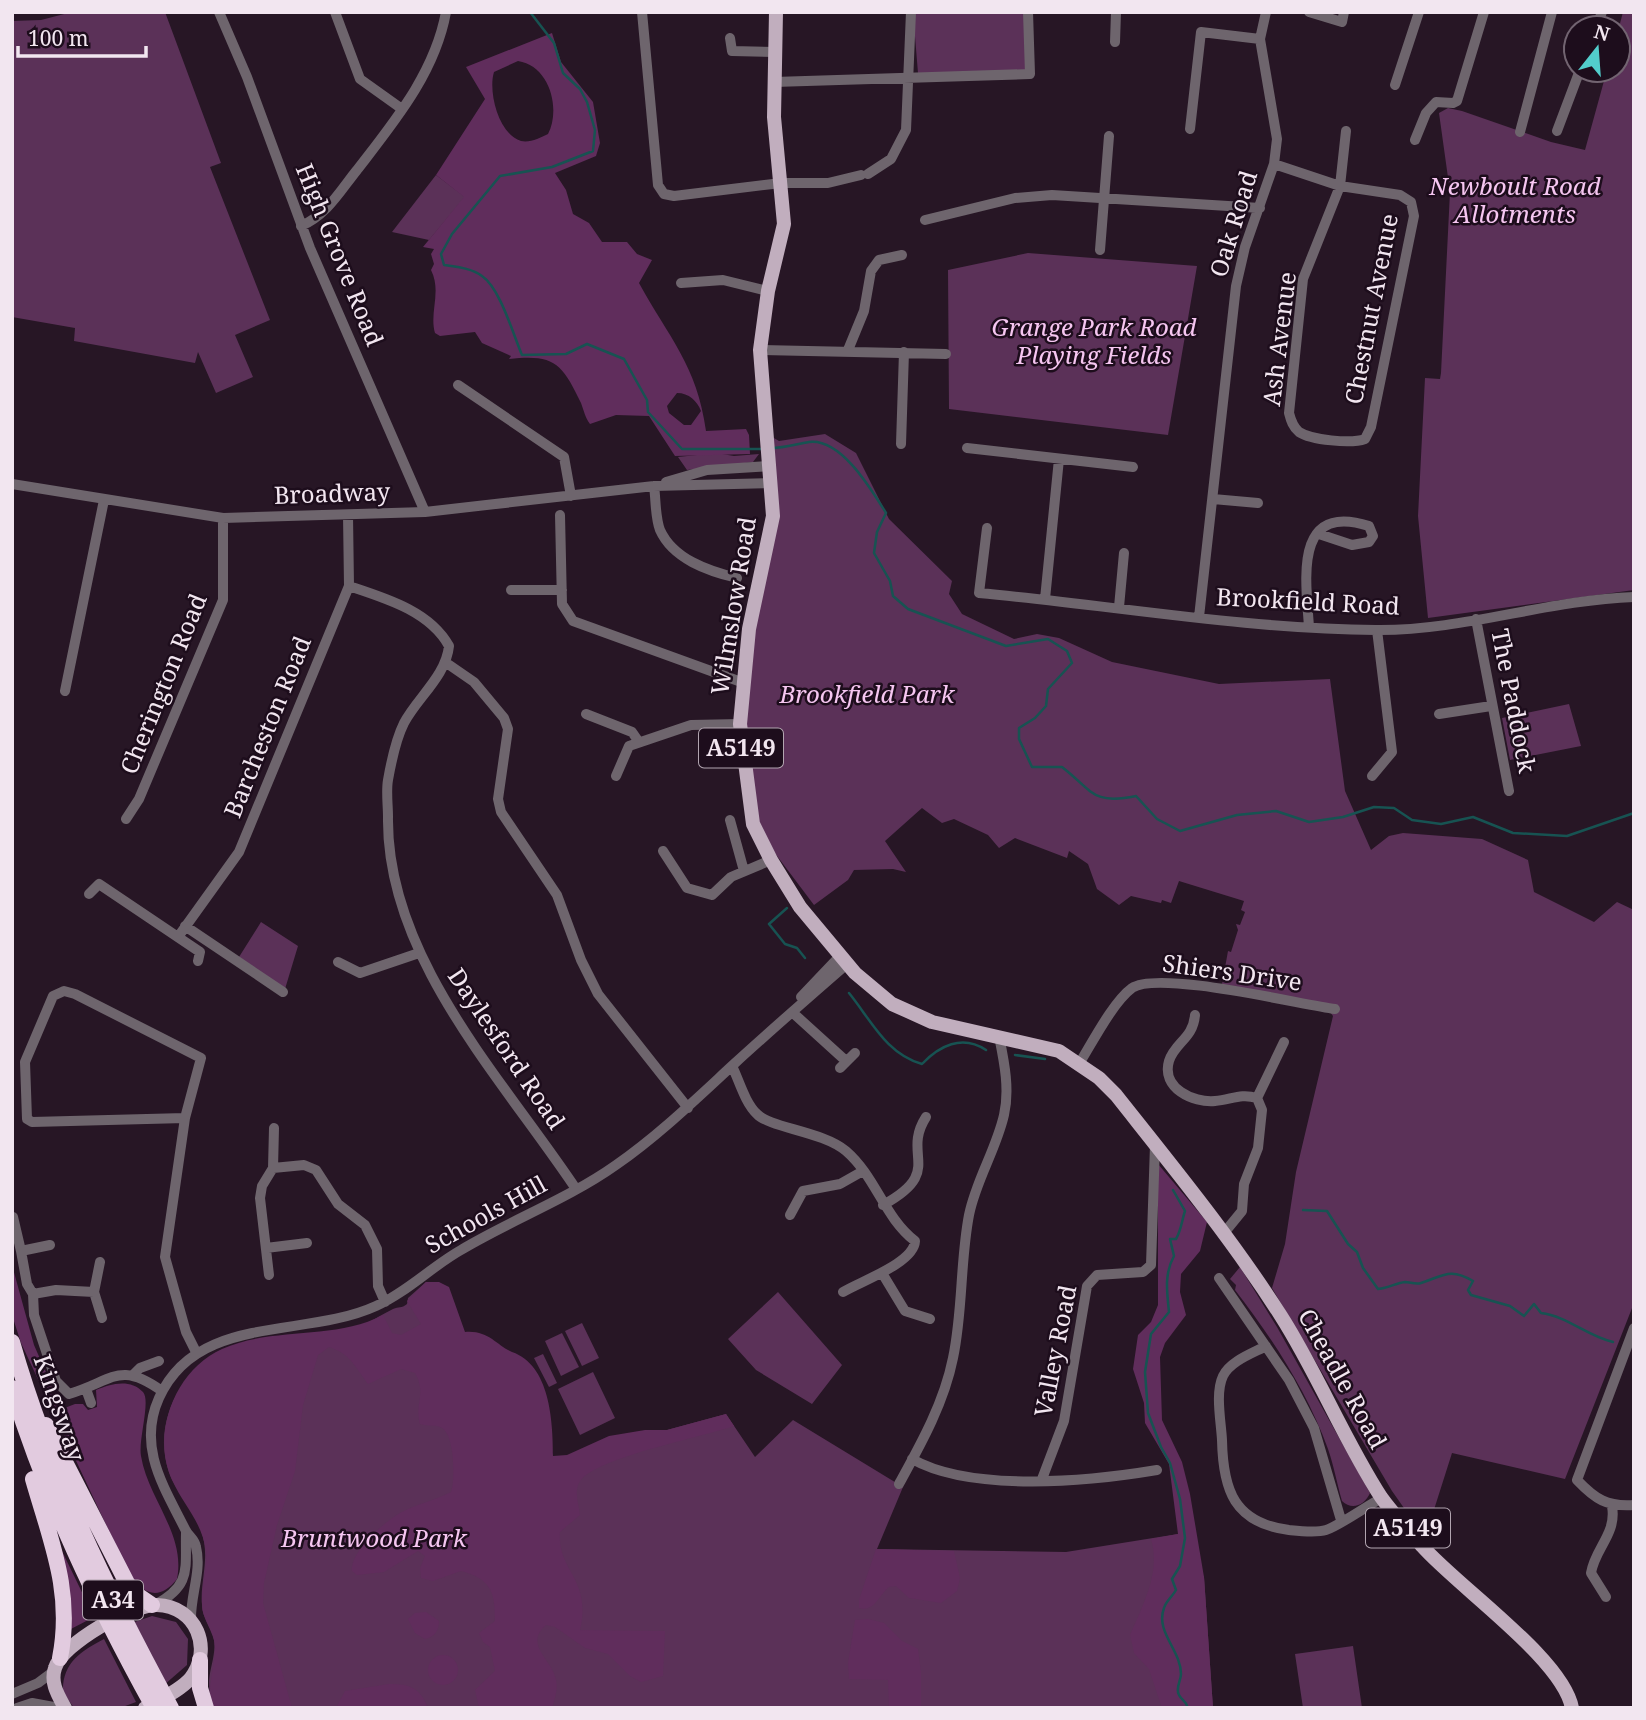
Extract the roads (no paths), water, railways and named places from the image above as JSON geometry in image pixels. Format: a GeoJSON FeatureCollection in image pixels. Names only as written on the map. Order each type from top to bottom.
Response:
{"type":"FeatureCollection","features":[{"type":"Feature","properties":{"kind":"highway","name":"Kingsway"},"geometry":{"type":"LineString","coordinates":[[12,1342],[24,1403],[56,1491]]}},
{"type":"Feature","properties":{"kind":"highway","name":"Kingsway"},"geometry":{"type":"LineString","coordinates":[[12,1388],[24,1403]]}},
{"type":"Feature","properties":{"kind":"highway"},"geometry":{"type":"LineString","coordinates":[[24,1403],[59,1446],[127,1583],[136,1594],[154,1605]]}},
{"type":"Feature","properties":{"kind":"highway"},"geometry":{"type":"LineString","coordinates":[[24,1403],[27,1458],[65,1599],[65,1633],[57,1664]]}},
{"type":"Feature","properties":{"kind":"highway","name":"A34"},"geometry":{"type":"LineString","coordinates":[[56,1491],[108,1591],[171,1701]]}},
{"type":"Feature","properties":{"kind":"highway","name":"A34"},"geometry":{"type":"LineString","coordinates":[[56,1491],[76,1559],[154,1708]]}},
{"type":"Feature","properties":{"kind":"highway"},"geometry":{"type":"LineString","coordinates":[[200,1660],[200,1688],[206,1708]]}},
{"type":"Feature","properties":{"kind":"main road","name":"Wilmslow Road"},"geometry":{"type":"LineString","coordinates":[[776,12],[774,117],[784,224],[768,291],[760,350],[773,516],[749,629],[740,724],[753,824],[801,915],[875,992],[914,1017],[1059,1051],[1079,1064]]}},
{"type":"Feature","properties":{"kind":"main road","name":"Cheadle Road"},"geometry":{"type":"LineString","coordinates":[[1079,1064],[1116,1095],[1224,1233],[1282,1318],[1382,1498],[1450,1576],[1510,1627],[1548,1666],[1561,1683],[1572,1708]]}},
{"type":"Feature","properties":{"kind":"main road"},"geometry":{"type":"LineString","coordinates":[[65,1708],[54,1687],[57,1664],[99,1628],[127,1614],[154,1605],[178,1610],[191,1621],[201,1642],[200,1660],[188,1681],[171,1701],[145,1708]]}},
{"type":"Feature","properties":{"kind":"street","name":"High Grove Road"},"geometry":{"type":"LineString","coordinates":[[219,12],[247,76],[301,226],[425,512]]}},
{"type":"Feature","properties":{"kind":"street"},"geometry":{"type":"LineString","coordinates":[[335,12],[359,79],[402,109]]}},
{"type":"Feature","properties":{"kind":"street"},"geometry":{"type":"LineString","coordinates":[[301,226],[324,212],[402,109],[426,71],[439,41],[446,12]]}},
{"type":"Feature","properties":{"kind":"street"},"geometry":{"type":"LineString","coordinates":[[642,12],[658,185],[664,194],[674,196],[780,183],[828,183],[864,175],[891,159],[906,130],[911,12]]}},
{"type":"Feature","properties":{"kind":"street"},"geometry":{"type":"LineString","coordinates":[[774,82],[1030,74],[1028,12]]}},
{"type":"Feature","properties":{"kind":"street"},"geometry":{"type":"LineString","coordinates":[[1115,42],[1116,12]]}},
{"type":"Feature","properties":{"kind":"street","name":"Oak Road"},"geometry":{"type":"LineString","coordinates":[[1199,617],[1236,286],[1274,164],[1277,139],[1260,39],[1266,12]]}},
{"type":"Feature","properties":{"kind":"street"},"geometry":{"type":"LineString","coordinates":[[1309,12],[1342,22],[1344,12]]}},
{"type":"Feature","properties":{"kind":"street"},"geometry":{"type":"LineString","coordinates":[[1395,85],[1419,12]]}},
{"type":"Feature","properties":{"kind":"street"},"geometry":{"type":"LineString","coordinates":[[1415,140],[1424,119],[1436,102],[1457,101],[1484,12]]}},
{"type":"Feature","properties":{"kind":"street"},"geometry":{"type":"LineString","coordinates":[[1520,132],[1552,12]]}},
{"type":"Feature","properties":{"kind":"street"},"geometry":{"type":"LineString","coordinates":[[1191,129],[1201,32],[1260,39]]}},
{"type":"Feature","properties":{"kind":"street"},"geometry":{"type":"LineString","coordinates":[[730,38],[732,51],[776,52]]}},
{"type":"Feature","properties":{"kind":"street"},"geometry":{"type":"LineString","coordinates":[[1557,131],[1575,84]]}},
{"type":"Feature","properties":{"kind":"street"},"geometry":{"type":"LineString","coordinates":[[1424,119],[1437,123]]}},
{"type":"Feature","properties":{"kind":"street"},"geometry":{"type":"LineString","coordinates":[[1340,186],[1346,131]]}},
{"type":"Feature","properties":{"kind":"street"},"geometry":{"type":"LineString","coordinates":[[1100,250],[1109,136]]}},
{"type":"Feature","properties":{"kind":"street","name":"Chestnut Avenue"},"geometry":{"type":"LineString","coordinates":[[1274,164],[1340,186],[1399,195],[1411,202],[1414,216],[1371,427],[1364,439]]}},
{"type":"Feature","properties":{"kind":"street","name":"Ash Avenue"},"geometry":{"type":"LineString","coordinates":[[1340,186],[1303,279],[1289,413],[1293,425],[1302,434],[1353,443],[1364,439]]}},
{"type":"Feature","properties":{"kind":"street"},"geometry":{"type":"LineString","coordinates":[[925,220],[1015,198],[1052,195],[1260,208]]}},
{"type":"Feature","properties":{"kind":"street"},"geometry":{"type":"LineString","coordinates":[[848,350],[864,311],[871,271],[879,260],[902,255]]}},
{"type":"Feature","properties":{"kind":"street"},"geometry":{"type":"LineString","coordinates":[[681,283],[723,279],[768,291]]}},
{"type":"Feature","properties":{"kind":"street"},"geometry":{"type":"LineString","coordinates":[[760,350],[946,354]]}},
{"type":"Feature","properties":{"kind":"street"},"geometry":{"type":"LineString","coordinates":[[901,444],[904,352]]}},
{"type":"Feature","properties":{"kind":"street"},"geometry":{"type":"LineString","coordinates":[[457,384],[564,457],[571,496]]}},
{"type":"Feature","properties":{"kind":"street"},"geometry":{"type":"LineString","coordinates":[[967,448],[1059,464],[1133,467]]}},
{"type":"Feature","properties":{"kind":"street","name":"Broadway"},"geometry":{"type":"LineString","coordinates":[[654,486],[707,470],[770,462]]}},
{"type":"Feature","properties":{"kind":"street"},"geometry":{"type":"LineString","coordinates":[[1045,599],[1059,464]]}},
{"type":"Feature","properties":{"kind":"street","name":"Broadway"},"geometry":{"type":"LineString","coordinates":[[12,484],[223,518],[425,512],[654,486],[771,483]]}},
{"type":"Feature","properties":{"kind":"street"},"geometry":{"type":"LineString","coordinates":[[654,486],[660,529],[671,546],[688,561],[737,578]]}},
{"type":"Feature","properties":{"kind":"street"},"geometry":{"type":"LineString","coordinates":[[1213,499],[1258,503]]}},
{"type":"Feature","properties":{"kind":"street"},"geometry":{"type":"LineString","coordinates":[[65,691],[104,500]]}},
{"type":"Feature","properties":{"kind":"street","name":"Barcheston Road"},"geometry":{"type":"LineString","coordinates":[[178,937],[239,852],[349,586],[348,515]]}},
{"type":"Feature","properties":{"kind":"street"},"geometry":{"type":"LineString","coordinates":[[560,515],[562,604],[573,621],[744,683]]}},
{"type":"Feature","properties":{"kind":"street","name":"Cherington Road"},"geometry":{"type":"LineString","coordinates":[[126,819],[139,799],[223,600],[223,518]]}},
{"type":"Feature","properties":{"kind":"street","name":"Brookfield Road"},"geometry":{"type":"LineString","coordinates":[[987,528],[979,593],[1199,617],[1377,630],[1476,619],[1555,604],[1634,597]]}},
{"type":"Feature","properties":{"kind":"street"},"geometry":{"type":"LineString","coordinates":[[1309,626],[1306,555],[1319,534]]}},
{"type":"Feature","properties":{"kind":"street"},"geometry":{"type":"LineString","coordinates":[[1119,607],[1124,553]]}},
{"type":"Feature","properties":{"kind":"street"},"geometry":{"type":"LineString","coordinates":[[349,586],[387,599],[441,632],[449,646],[445,663],[474,682],[495,703],[508,729],[498,799],[501,812],[557,895],[581,960],[598,994],[688,1108]]}},
{"type":"Feature","properties":{"kind":"street"},"geometry":{"type":"LineString","coordinates":[[511,590],[562,590]]}},
{"type":"Feature","properties":{"kind":"street","name":"The Paddock"},"geometry":{"type":"LineString","coordinates":[[1476,619],[1509,791]]}},
{"type":"Feature","properties":{"kind":"street"},"geometry":{"type":"LineString","coordinates":[[1371,776],[1392,752],[1377,630]]}},
{"type":"Feature","properties":{"kind":"street","name":"Daylesford Road"},"geometry":{"type":"LineString","coordinates":[[445,663],[403,724],[388,781],[387,842],[400,900],[419,953],[454,1016],[576,1189]]}},
{"type":"Feature","properties":{"kind":"street"},"geometry":{"type":"LineString","coordinates":[[1439,714],[1492,706]]}},
{"type":"Feature","properties":{"kind":"street"},"geometry":{"type":"LineString","coordinates":[[586,714],[632,732],[639,742]]}},
{"type":"Feature","properties":{"kind":"street"},"geometry":{"type":"LineString","coordinates":[[617,776],[629,746],[691,725],[740,724]]}},
{"type":"Feature","properties":{"kind":"street"},"geometry":{"type":"LineString","coordinates":[[730,820],[744,871]]}},
{"type":"Feature","properties":{"kind":"street"},"geometry":{"type":"LineString","coordinates":[[663,851],[687,888],[714,900],[722,883],[771,860]]}},
{"type":"Feature","properties":{"kind":"street"},"geometry":{"type":"LineString","coordinates":[[89,894],[99,884],[200,952],[198,961]]}},
{"type":"Feature","properties":{"kind":"street"},"geometry":{"type":"LineString","coordinates":[[186,926],[283,992]]}},
{"type":"Feature","properties":{"kind":"street"},"geometry":{"type":"LineString","coordinates":[[338,962],[360,973],[419,953]]}},
{"type":"Feature","properties":{"kind":"street","name":"Schools Hill"},"geometry":{"type":"LineString","coordinates":[[191,1621],[197,1551],[195,1542],[186,1533],[160,1482],[152,1455],[153,1415],[162,1391],[178,1368],[196,1352],[241,1336],[341,1319],[385,1302],[445,1259],[618,1164],[688,1108],[795,1009],[802,995],[843,960]]}},
{"type":"Feature","properties":{"kind":"street","name":"Shiers Drive"},"geometry":{"type":"LineString","coordinates":[[1079,1064],[1126,994],[1139,984],[1163,982],[1194,985],[1335,1009]]}},
{"type":"Feature","properties":{"kind":"street"},"geometry":{"type":"LineString","coordinates":[[185,1118],[32,1122],[27,1119],[24,1075],[27,1055],[53,996],[67,991],[201,1058],[185,1118],[165,1264],[190,1343],[196,1352]]}},
{"type":"Feature","properties":{"kind":"street"},"geometry":{"type":"LineString","coordinates":[[795,1009],[847,1061]]}},
{"type":"Feature","properties":{"kind":"street"},"geometry":{"type":"LineString","coordinates":[[1195,1015],[1194,1029],[1169,1060],[1169,1074],[1174,1088],[1192,1098],[1216,1101],[1245,1095],[1257,1098]]}},
{"type":"Feature","properties":{"kind":"street"},"geometry":{"type":"LineString","coordinates":[[899,1484],[940,1403],[951,1367],[969,1218],[975,1191],[985,1170],[1004,1112],[1005,1073],[999,1036]]}},
{"type":"Feature","properties":{"kind":"street"},"geometry":{"type":"LineString","coordinates":[[1224,1233],[1237,1221],[1242,1211],[1244,1184],[1258,1148],[1262,1110],[1257,1098],[1284,1042]]}},
{"type":"Feature","properties":{"kind":"street"},"geometry":{"type":"LineString","coordinates":[[732,1066],[756,1114],[766,1120],[821,1136],[845,1150],[863,1171],[899,1227],[915,1241],[909,1254],[882,1273],[843,1293]]}},
{"type":"Feature","properties":{"kind":"street"},"geometry":{"type":"LineString","coordinates":[[883,1205],[914,1184],[920,1161],[921,1127],[926,1116]]}},
{"type":"Feature","properties":{"kind":"street"},"geometry":{"type":"LineString","coordinates":[[269,1275],[260,1198],[262,1186],[273,1168],[274,1128]]}},
{"type":"Feature","properties":{"kind":"street","name":"Valley Road"},"geometry":{"type":"LineString","coordinates":[[1042,1479],[1067,1409],[1087,1286],[1097,1275],[1143,1272],[1151,1265],[1155,1145]]}},
{"type":"Feature","properties":{"kind":"street"},"geometry":{"type":"LineString","coordinates":[[273,1168],[304,1165],[316,1170],[338,1204],[365,1225],[377,1249],[378,1286],[385,1302]]}},
{"type":"Feature","properties":{"kind":"street"},"geometry":{"type":"LineString","coordinates":[[790,1215],[803,1191],[840,1184],[863,1171]]}},
{"type":"Feature","properties":{"kind":"street"},"geometry":{"type":"LineString","coordinates":[[13,1217],[27,1283],[33,1294],[34,1315],[56,1381],[69,1394],[114,1376],[134,1374],[162,1391]]}},
{"type":"Feature","properties":{"kind":"street"},"geometry":{"type":"LineString","coordinates":[[266,1248],[307,1243]]}},
{"type":"Feature","properties":{"kind":"street"},"geometry":{"type":"LineString","coordinates":[[21,1251],[50,1245]]}},
{"type":"Feature","properties":{"kind":"street"},"geometry":{"type":"LineString","coordinates":[[100,1262],[94,1292],[102,1318]]}},
{"type":"Feature","properties":{"kind":"street"},"geometry":{"type":"LineString","coordinates":[[882,1273],[905,1311],[910,1315],[930,1319]]}},
{"type":"Feature","properties":{"kind":"street"},"geometry":{"type":"LineString","coordinates":[[1219,1278],[1289,1380],[1314,1428],[1341,1520]]}},
{"type":"Feature","properties":{"kind":"street"},"geometry":{"type":"LineString","coordinates":[[33,1294],[56,1290],[94,1292]]}},
{"type":"Feature","properties":{"kind":"street"},"geometry":{"type":"LineString","coordinates":[[1633,1331],[1577,1480],[1593,1497],[1612,1506],[1634,1505]]}},
{"type":"Feature","properties":{"kind":"street"},"geometry":{"type":"LineString","coordinates":[[1266,1346],[1232,1365],[1223,1376],[1220,1391],[1222,1473],[1229,1495],[1248,1517],[1268,1528],[1327,1530],[1382,1498]]}},
{"type":"Feature","properties":{"kind":"street"},"geometry":{"type":"LineString","coordinates":[[134,1374],[140,1368],[159,1361]]}},
{"type":"Feature","properties":{"kind":"street"},"geometry":{"type":"LineString","coordinates":[[86,1389],[91,1403]]}},
{"type":"Feature","properties":{"kind":"street"},"geometry":{"type":"LineString","coordinates":[[912,1459],[943,1473],[1020,1481],[1076,1480],[1157,1470]]}},
{"type":"Feature","properties":{"kind":"street"},"geometry":{"type":"LineString","coordinates":[[1606,1597],[1591,1573],[1593,1563],[1615,1520],[1612,1506]]}},
{"type":"Feature","properties":{"kind":"street","name":"Schools Hill"},"geometry":{"type":"LineString","coordinates":[[154,1605],[174,1593],[183,1580],[187,1563],[186,1533]]}},
{"type":"Feature","properties":{"kind":"street"},"geometry":{"type":"LineString","coordinates":[[12,1694],[38,1683],[57,1664]]}},
{"type":"Feature","properties":{"kind":"street"},"geometry":{"type":"LineString","coordinates":[[17,1708],[32,1703],[59,1708]]}},
{"type":"Feature","properties":{"kind":"waterway"},"geometry":{"type":"LineString","coordinates":[[530,12],[554,43],[563,73],[580,89],[587,102],[595,130],[593,151],[552,167],[500,176],[452,234],[441,254],[444,265],[473,271],[489,282],[500,301],[522,355],[566,354],[587,344],[624,359],[647,400],[648,412],[682,449],[761,449]]}},
{"type":"Feature","properties":{"kind":"waterway"},"geometry":{"type":"LineString","coordinates":[[771,448],[809,442],[821,443],[832,448],[854,467],[886,513],[877,532],[874,553],[890,581],[893,596],[908,609],[1006,646],[1048,639],[1067,651],[1072,663],[1048,689],[1046,706],[1035,718],[1019,728],[1019,739],[1032,767],[1062,767],[1087,789],[1101,797],[1110,799],[1136,796],[1157,819],[1180,831],[1237,815],[1276,811],[1309,822],[1343,817],[1374,807],[1394,808],[1412,820],[1441,824],[1473,817],[1513,833],[1567,836],[1634,813]]}},
{"type":"Feature","properties":{"kind":"waterway"},"geometry":{"type":"LineString","coordinates":[[787,908],[769,924],[785,944],[797,948],[805,958]]}},
{"type":"Feature","properties":{"kind":"waterway"},"geometry":{"type":"LineString","coordinates":[[849,993],[880,1035],[909,1059],[922,1064],[951,1044],[968,1043],[986,1050]]}},
{"type":"Feature","properties":{"kind":"waterway"},"geometry":{"type":"LineString","coordinates":[[1015,1055],[1045,1059]]}},
{"type":"Feature","properties":{"kind":"waterway"},"geometry":{"type":"LineString","coordinates":[[1173,1190],[1185,1211],[1178,1236],[1176,1239],[1170,1239],[1174,1256],[1167,1276],[1169,1312],[1151,1334],[1145,1372],[1148,1413],[1170,1463],[1180,1499],[1185,1538],[1180,1566],[1172,1579],[1176,1590],[1165,1606],[1162,1617],[1165,1633],[1180,1665],[1178,1692],[1188,1708]]}},
{"type":"Feature","properties":{"kind":"waterway"},"geometry":{"type":"LineString","coordinates":[[1303,1210],[1327,1211],[1348,1244],[1357,1252],[1363,1268],[1378,1289],[1405,1282],[1419,1284],[1447,1274],[1458,1274],[1473,1281],[1468,1290],[1471,1295],[1510,1306],[1524,1316],[1534,1304],[1541,1313],[1560,1318],[1613,1342]]}},
{"type":"Feature","properties":{"kind":"park label","name":"Newboult Road Allotments"},"geometry":{"type":"Point","coordinates":[1515,201]}},
{"type":"Feature","properties":{"kind":"park label","name":"Grange Park Road Playing Fields"},"geometry":{"type":"Point","coordinates":[1094,342]}},
{"type":"Feature","properties":{"kind":"park label","name":"Brookfield Park"},"geometry":{"type":"Point","coordinates":[867,695]}},
{"type":"Feature","properties":{"kind":"park label","name":"Bruntwood Park"},"geometry":{"type":"Point","coordinates":[374,1539]}}]}
